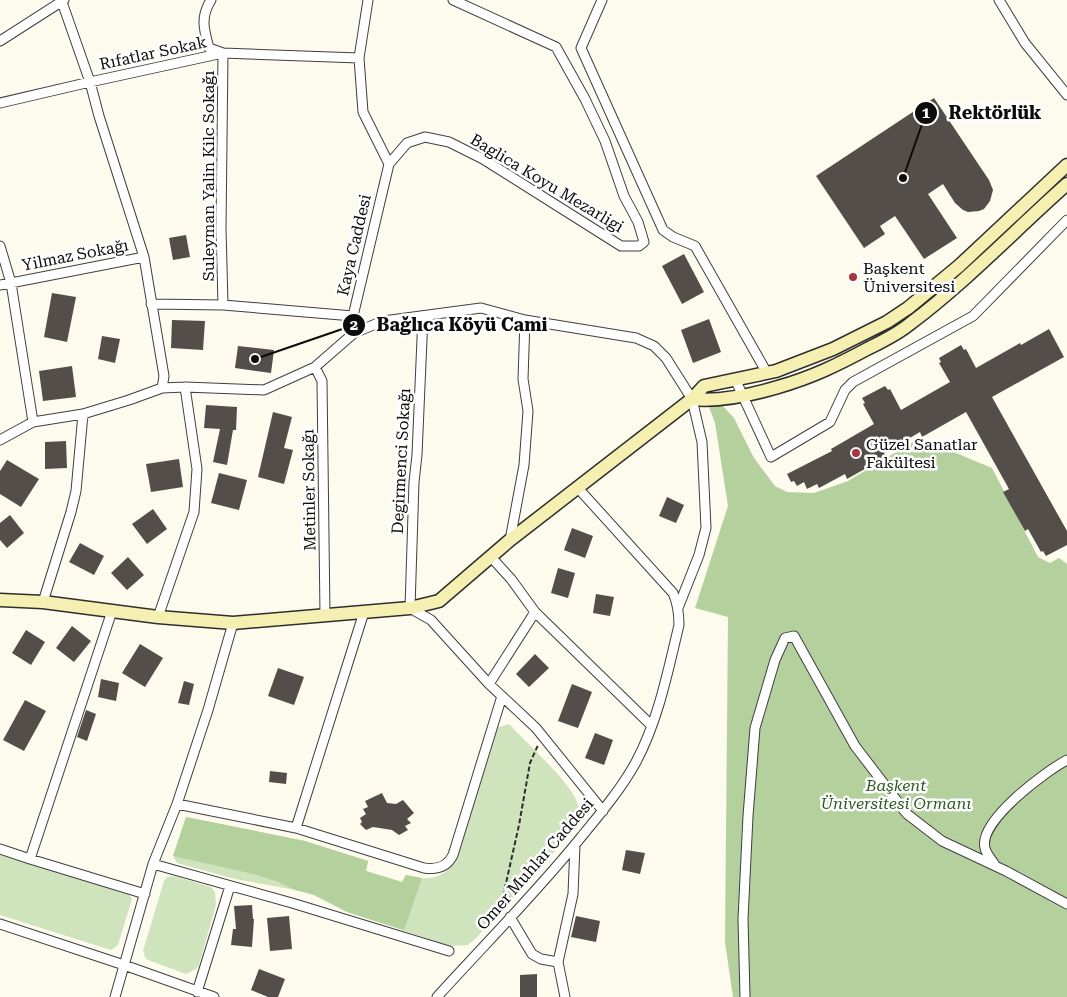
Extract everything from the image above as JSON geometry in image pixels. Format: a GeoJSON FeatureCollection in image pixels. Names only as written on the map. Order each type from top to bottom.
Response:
{"type":"FeatureCollection","features":[{"type":"Feature","properties":{"kind":"street","name":"Suleyman Yalin Kilc Sokağı"},"geometry":{"type":"LineString","coordinates":[[211,0],[203,17],[204,31],[209,48],[223,53],[221,228],[223,305]]}},
{"type":"Feature","properties":{"kind":"street"},"geometry":{"type":"LineString","coordinates":[[378,0],[368,2],[359,58],[363,112],[389,164]]}},
{"type":"Feature","properties":{"kind":"street","name":"Baglica Koyu Mezarligi"},"geometry":{"type":"LineString","coordinates":[[389,164],[407,143],[425,137],[449,142],[483,159],[622,246],[639,246],[644,242],[638,222],[624,196],[605,141],[585,99],[556,47],[454,0]]}},
{"type":"Feature","properties":{"kind":"street"},"geometry":{"type":"LineString","coordinates":[[602,0],[581,48],[663,230],[673,237],[695,246],[767,373]]}},
{"type":"Feature","properties":{"kind":"street"},"geometry":{"type":"LineString","coordinates":[[999,0],[1025,43],[1067,96]]}},
{"type":"Feature","properties":{"kind":"street"},"geometry":{"type":"LineString","coordinates":[[0,41],[63,1],[144,257],[164,376],[162,388]]}},
{"type":"Feature","properties":{"kind":"street","name":"Rıfatlar Sokak"},"geometry":{"type":"LineString","coordinates":[[0,103],[223,53],[359,58]]}},
{"type":"Feature","properties":{"kind":"street","name":"Kaya Caddesi"},"geometry":{"type":"LineString","coordinates":[[354,333],[353,316],[389,164]]}},
{"type":"Feature","properties":{"kind":"street"},"geometry":{"type":"LineString","coordinates":[[0,600],[43,602],[158,617],[233,623],[410,608],[439,601],[510,540],[692,399],[704,386],[767,373],[832,349],[887,322],[908,308],[959,266],[1067,165]]}},
{"type":"Feature","properties":{"kind":"street"},"geometry":{"type":"LineString","coordinates":[[692,399],[708,401],[800,381],[825,371],[892,336],[964,281],[1067,184]]}},
{"type":"Feature","properties":{"kind":"street"},"geometry":{"type":"LineString","coordinates":[[735,379],[771,457],[830,422],[845,390],[853,382],[973,316],[1066,222]]}},
{"type":"Feature","properties":{"kind":"street"},"geometry":{"type":"LineString","coordinates":[[0,246],[11,283],[34,422]]}},
{"type":"Feature","properties":{"kind":"street","name":"Yilmaz Sokağı"},"geometry":{"type":"LineString","coordinates":[[0,285],[144,257]]}},
{"type":"Feature","properties":{"kind":"street"},"geometry":{"type":"LineString","coordinates":[[152,304],[223,305],[353,316]]}},
{"type":"Feature","properties":{"kind":"street","name":"Omer Muhlar Caddesi"},"geometry":{"type":"LineString","coordinates":[[0,440],[34,422],[83,414],[162,388],[264,390],[315,367],[354,333],[383,321],[481,308],[525,320],[636,338],[654,346],[666,358],[692,399],[702,442],[706,528],[699,555],[678,608],[678,625],[673,648],[651,725],[636,761],[603,811],[575,846],[437,997]]}},
{"type":"Feature","properties":{"kind":"street","name":"Degirmenci Sokağı"},"geometry":{"type":"LineString","coordinates":[[410,608],[414,482],[423,316]]}},
{"type":"Feature","properties":{"kind":"street"},"geometry":{"type":"LineString","coordinates":[[510,540],[524,465],[528,411],[524,378],[525,320]]}},
{"type":"Feature","properties":{"kind":"street","name":"Metinler Sokağı"},"geometry":{"type":"LineString","coordinates":[[315,367],[322,380],[325,615]]}},
{"type":"Feature","properties":{"kind":"street"},"geometry":{"type":"LineString","coordinates":[[158,617],[194,512],[197,469],[185,387]]}},
{"type":"Feature","properties":{"kind":"street"},"geometry":{"type":"LineString","coordinates":[[43,602],[76,491],[83,414]]}},
{"type":"Feature","properties":{"kind":"street"},"geometry":{"type":"LineString","coordinates":[[577,487],[672,593],[678,608]]}},
{"type":"Feature","properties":{"kind":"street"},"geometry":{"type":"LineString","coordinates":[[491,557],[511,579],[535,612],[651,725]]}},
{"type":"Feature","properties":{"kind":"street"},"geometry":{"type":"LineString","coordinates":[[410,608],[431,620],[489,684],[542,736],[603,811]]}},
{"type":"Feature","properties":{"kind":"street"},"geometry":{"type":"LineString","coordinates":[[30,859],[112,611]]}},
{"type":"Feature","properties":{"kind":"street"},"geometry":{"type":"LineString","coordinates":[[296,828],[364,612]]}},
{"type":"Feature","properties":{"kind":"street"},"geometry":{"type":"LineString","coordinates":[[489,684],[535,612]]}},
{"type":"Feature","properties":{"kind":"street"},"geometry":{"type":"LineString","coordinates":[[115,997],[153,864],[178,804],[233,623]]}},
{"type":"Feature","properties":{"kind":"street"},"geometry":{"type":"LineString","coordinates":[[744,997],[743,919],[754,728],[775,660],[785,638],[794,636],[855,746],[907,814],[942,841],[995,865],[1067,904]]}},
{"type":"Feature","properties":{"kind":"street"},"geometry":{"type":"LineString","coordinates":[[178,804],[296,828],[424,868],[432,869],[445,865],[449,862],[458,840],[502,696]]}},
{"type":"Feature","properties":{"kind":"street"},"geometry":{"type":"LineString","coordinates":[[995,865],[984,848],[986,833],[1009,803],[1052,767],[1067,760]]}},
{"type":"Feature","properties":{"kind":"street"},"geometry":{"type":"LineString","coordinates":[[565,997],[558,962],[573,894],[575,846]]}},
{"type":"Feature","properties":{"kind":"street"},"geometry":{"type":"LineString","coordinates":[[0,849],[145,894]]}},
{"type":"Feature","properties":{"kind":"street"},"geometry":{"type":"LineString","coordinates":[[153,864],[292,903],[450,951]]}},
{"type":"Feature","properties":{"kind":"street"},"geometry":{"type":"LineString","coordinates":[[197,992],[230,886]]}},
{"type":"Feature","properties":{"kind":"street"},"geometry":{"type":"LineString","coordinates":[[510,917],[532,954],[541,960],[558,962]]}},
{"type":"Feature","properties":{"kind":"street"},"geometry":{"type":"LineString","coordinates":[[0,924],[214,997]]}},
{"type":"Feature","properties":{"kind":"path"},"geometry":{"type":"LineString","coordinates":[[518,908],[504,892],[530,763],[542,736]]}},
{"type":"Feature","properties":{"kind":"green space","name":"Başkent Üniversitesi Ormanı"},"geometry":{"type":"Polygon","coordinates":[[[722,405],[734,418],[754,458],[775,486],[787,492],[814,493],[848,481],[913,442],[939,446],[992,468],[1038,557],[1050,563],[1059,558],[1067,564],[1067,997],[733,997],[725,942],[728,617],[695,608],[728,506],[715,423],[709,407],[722,405]]]}},
{"type":"Feature","properties":{"kind":"green space"},"geometry":{"type":"Polygon","coordinates":[[[509,724],[549,764],[569,788],[576,799],[577,813],[571,829],[558,848],[468,945],[450,946],[347,912],[307,892],[235,879],[177,863],[173,856],[186,817],[305,841],[368,861],[366,871],[402,882],[406,875],[422,878],[436,877],[448,869],[457,855],[496,728],[509,724]]]}},
{"type":"Feature","properties":{"kind":"green space"},"geometry":{"type":"Polygon","coordinates":[[[186,817],[305,841],[368,861],[366,871],[402,882],[406,875],[422,878],[404,930],[347,912],[315,895],[295,890],[276,881],[173,856],[186,817]]]}},
{"type":"Feature","properties":{"kind":"green space"},"geometry":{"type":"Polygon","coordinates":[[[0,854],[129,895],[132,899],[118,945],[111,950],[0,915],[0,854]]]}},
{"type":"Feature","properties":{"kind":"green space"},"geometry":{"type":"Polygon","coordinates":[[[174,876],[211,887],[215,892],[216,905],[198,968],[186,974],[148,960],[143,951],[164,881],[167,877],[174,876]]]}},
{"type":"Feature","properties":{"kind":"building"},"geometry":{"type":"Polygon","coordinates":[[[934,98],[989,180],[993,190],[990,201],[984,209],[968,212],[955,203],[943,184],[928,194],[957,238],[924,259],[895,216],[880,226],[885,234],[864,248],[816,176],[934,98]]]}},
{"type":"Feature","properties":{"kind":"building"},"geometry":{"type":"Polygon","coordinates":[[[186,235],[190,257],[173,260],[169,238],[186,235]]]}},
{"type":"Feature","properties":{"kind":"building"},"geometry":{"type":"Polygon","coordinates":[[[684,254],[704,292],[682,304],[662,266],[684,254]]]}},
{"type":"Feature","properties":{"kind":"building"},"geometry":{"type":"Polygon","coordinates":[[[52,293],[76,297],[67,342],[44,337],[52,293]]]}},
{"type":"Feature","properties":{"kind":"building"},"geometry":{"type":"Polygon","coordinates":[[[709,319],[721,352],[693,363],[681,330],[709,319]]]}},
{"type":"Feature","properties":{"kind":"building"},"geometry":{"type":"Polygon","coordinates":[[[172,320],[205,321],[203,350],[171,348],[172,320]]]}},
{"type":"Feature","properties":{"kind":"building"},"geometry":{"type":"Polygon","coordinates":[[[1049,329],[1064,357],[992,397],[1067,531],[1067,545],[1046,556],[1043,551],[1041,552],[1028,529],[1025,531],[1003,492],[1009,489],[966,412],[922,437],[920,432],[884,453],[886,457],[847,479],[845,474],[819,488],[817,484],[807,489],[804,482],[797,486],[794,481],[791,482],[787,474],[832,451],[831,449],[874,424],[863,404],[865,403],[862,398],[885,386],[888,390],[890,389],[901,410],[950,382],[939,363],[941,362],[939,358],[961,345],[964,350],[966,349],[976,368],[1049,329]]]}},
{"type":"Feature","properties":{"kind":"building"},"geometry":{"type":"Polygon","coordinates":[[[102,336],[120,339],[115,363],[98,359],[102,336]]]}},
{"type":"Feature","properties":{"kind":"building"},"geometry":{"type":"Polygon","coordinates":[[[238,346],[274,350],[271,373],[235,368],[238,346]]]}},
{"type":"Feature","properties":{"kind":"building"},"geometry":{"type":"Polygon","coordinates":[[[72,366],[76,397],[43,401],[39,371],[72,366]]]}},
{"type":"Feature","properties":{"kind":"building"},"geometry":{"type":"Polygon","coordinates":[[[206,405],[237,407],[236,430],[233,430],[227,465],[213,462],[220,429],[204,428],[206,405]]]}},
{"type":"Feature","properties":{"kind":"building"},"geometry":{"type":"Polygon","coordinates":[[[273,412],[292,417],[284,448],[293,450],[284,484],[258,477],[273,412]]]}},
{"type":"Feature","properties":{"kind":"building"},"geometry":{"type":"Polygon","coordinates":[[[66,441],[67,468],[45,469],[45,442],[66,441]]]}},
{"type":"Feature","properties":{"kind":"building"},"geometry":{"type":"Polygon","coordinates":[[[179,459],[183,487],[151,492],[146,464],[179,459]]]}},
{"type":"Feature","properties":{"kind":"building"},"geometry":{"type":"Polygon","coordinates":[[[7,460],[39,479],[21,507],[0,494],[0,471],[7,460]]]}},
{"type":"Feature","properties":{"kind":"building"},"geometry":{"type":"Polygon","coordinates":[[[219,473],[247,480],[239,510],[211,503],[219,473]]]}},
{"type":"Feature","properties":{"kind":"building"},"geometry":{"type":"Polygon","coordinates":[[[667,497],[684,505],[676,523],[659,516],[667,497]]]}},
{"type":"Feature","properties":{"kind":"building"},"geometry":{"type":"Polygon","coordinates":[[[153,509],[167,529],[147,544],[132,524],[153,509]]]}},
{"type":"Feature","properties":{"kind":"building"},"geometry":{"type":"Polygon","coordinates":[[[10,515],[24,533],[7,548],[0,540],[0,523],[10,515]]]}},
{"type":"Feature","properties":{"kind":"building"},"geometry":{"type":"Polygon","coordinates":[[[572,528],[593,536],[585,558],[564,550],[572,528]]]}},
{"type":"Feature","properties":{"kind":"building"},"geometry":{"type":"Polygon","coordinates":[[[80,543],[104,556],[94,575],[69,562],[80,543]]]}},
{"type":"Feature","properties":{"kind":"building"},"geometry":{"type":"Polygon","coordinates":[[[128,557],[144,575],[127,590],[111,573],[128,557]]]}},
{"type":"Feature","properties":{"kind":"building"},"geometry":{"type":"Polygon","coordinates":[[[558,568],[575,573],[568,598],[551,593],[558,568]]]}},
{"type":"Feature","properties":{"kind":"building"},"geometry":{"type":"Polygon","coordinates":[[[596,594],[614,597],[610,616],[593,613],[596,594]]]}},
{"type":"Feature","properties":{"kind":"building"},"geometry":{"type":"Polygon","coordinates":[[[72,626],[91,641],[74,662],[56,648],[72,626]]]}},
{"type":"Feature","properties":{"kind":"building"},"geometry":{"type":"Polygon","coordinates":[[[26,630],[45,642],[31,665],[12,653],[26,630]]]}},
{"type":"Feature","properties":{"kind":"building"},"geometry":{"type":"Polygon","coordinates":[[[140,644],[163,658],[145,687],[122,673],[140,644]]]}},
{"type":"Feature","properties":{"kind":"building"},"geometry":{"type":"Polygon","coordinates":[[[535,654],[549,668],[529,687],[516,674],[535,654]]]}},
{"type":"Feature","properties":{"kind":"building"},"geometry":{"type":"Polygon","coordinates":[[[278,668],[304,677],[294,705],[268,696],[278,668]]]}},
{"type":"Feature","properties":{"kind":"building"},"geometry":{"type":"Polygon","coordinates":[[[101,679],[119,683],[116,701],[98,697],[101,679]]]}},
{"type":"Feature","properties":{"kind":"building"},"geometry":{"type":"Polygon","coordinates":[[[184,681],[194,684],[189,705],[178,703],[184,681]]]}},
{"type":"Feature","properties":{"kind":"building"},"geometry":{"type":"Polygon","coordinates":[[[572,684],[592,692],[578,728],[558,721],[572,684]]]}},
{"type":"Feature","properties":{"kind":"building"},"geometry":{"type":"Polygon","coordinates":[[[25,700],[46,711],[24,751],[3,740],[25,700]]]}},
{"type":"Feature","properties":{"kind":"building"},"geometry":{"type":"Polygon","coordinates":[[[86,710],[96,714],[87,741],[77,737],[86,710]]]}},
{"type":"Feature","properties":{"kind":"building"},"geometry":{"type":"Polygon","coordinates":[[[595,733],[613,740],[604,765],[585,758],[595,733]]]}},
{"type":"Feature","properties":{"kind":"building"},"geometry":{"type":"Polygon","coordinates":[[[270,771],[287,773],[286,784],[269,782],[270,771]]]}},
{"type":"Feature","properties":{"kind":"building"},"geometry":{"type":"Polygon","coordinates":[[[382,793],[387,803],[396,804],[403,800],[414,813],[407,819],[411,823],[405,826],[408,830],[399,835],[392,830],[373,827],[366,830],[360,824],[362,822],[360,818],[366,814],[363,809],[368,807],[365,801],[382,793]]]}},
{"type":"Feature","properties":{"kind":"building"},"geometry":{"type":"Polygon","coordinates":[[[626,850],[645,853],[640,874],[622,870],[626,850]]]}},
{"type":"Feature","properties":{"kind":"building"},"geometry":{"type":"Polygon","coordinates":[[[252,905],[254,919],[252,947],[231,945],[233,929],[236,929],[234,906],[252,905]]]}},
{"type":"Feature","properties":{"kind":"building"},"geometry":{"type":"Polygon","coordinates":[[[289,916],[292,949],[270,951],[267,918],[289,916]]]}},
{"type":"Feature","properties":{"kind":"building"},"geometry":{"type":"Polygon","coordinates":[[[576,916],[600,921],[596,942],[571,937],[576,916]]]}},
{"type":"Feature","properties":{"kind":"building"},"geometry":{"type":"Polygon","coordinates":[[[259,969],[285,979],[278,997],[268,997],[251,990],[259,969]]]}},
{"type":"Feature","properties":{"kind":"building"},"geometry":{"type":"Polygon","coordinates":[[[537,974],[537,997],[520,997],[520,975],[537,974]]]}},
{"type":"Feature","properties":{"kind":"place","name":"Rektörlük"},"geometry":{"type":"Point","coordinates":[903,178]}},
{"type":"Feature","properties":{"kind":"place","name":"Başkent Üniversitesi"},"geometry":{"type":"Point","coordinates":[853,277]}},
{"type":"Feature","properties":{"kind":"place","name":"Bağlıca Köyü Cami"},"geometry":{"type":"Point","coordinates":[255,359]}},
{"type":"Feature","properties":{"kind":"place","name":"Güzel Sanatlar Fakültesi"},"geometry":{"type":"Point","coordinates":[856,453]}}]}
